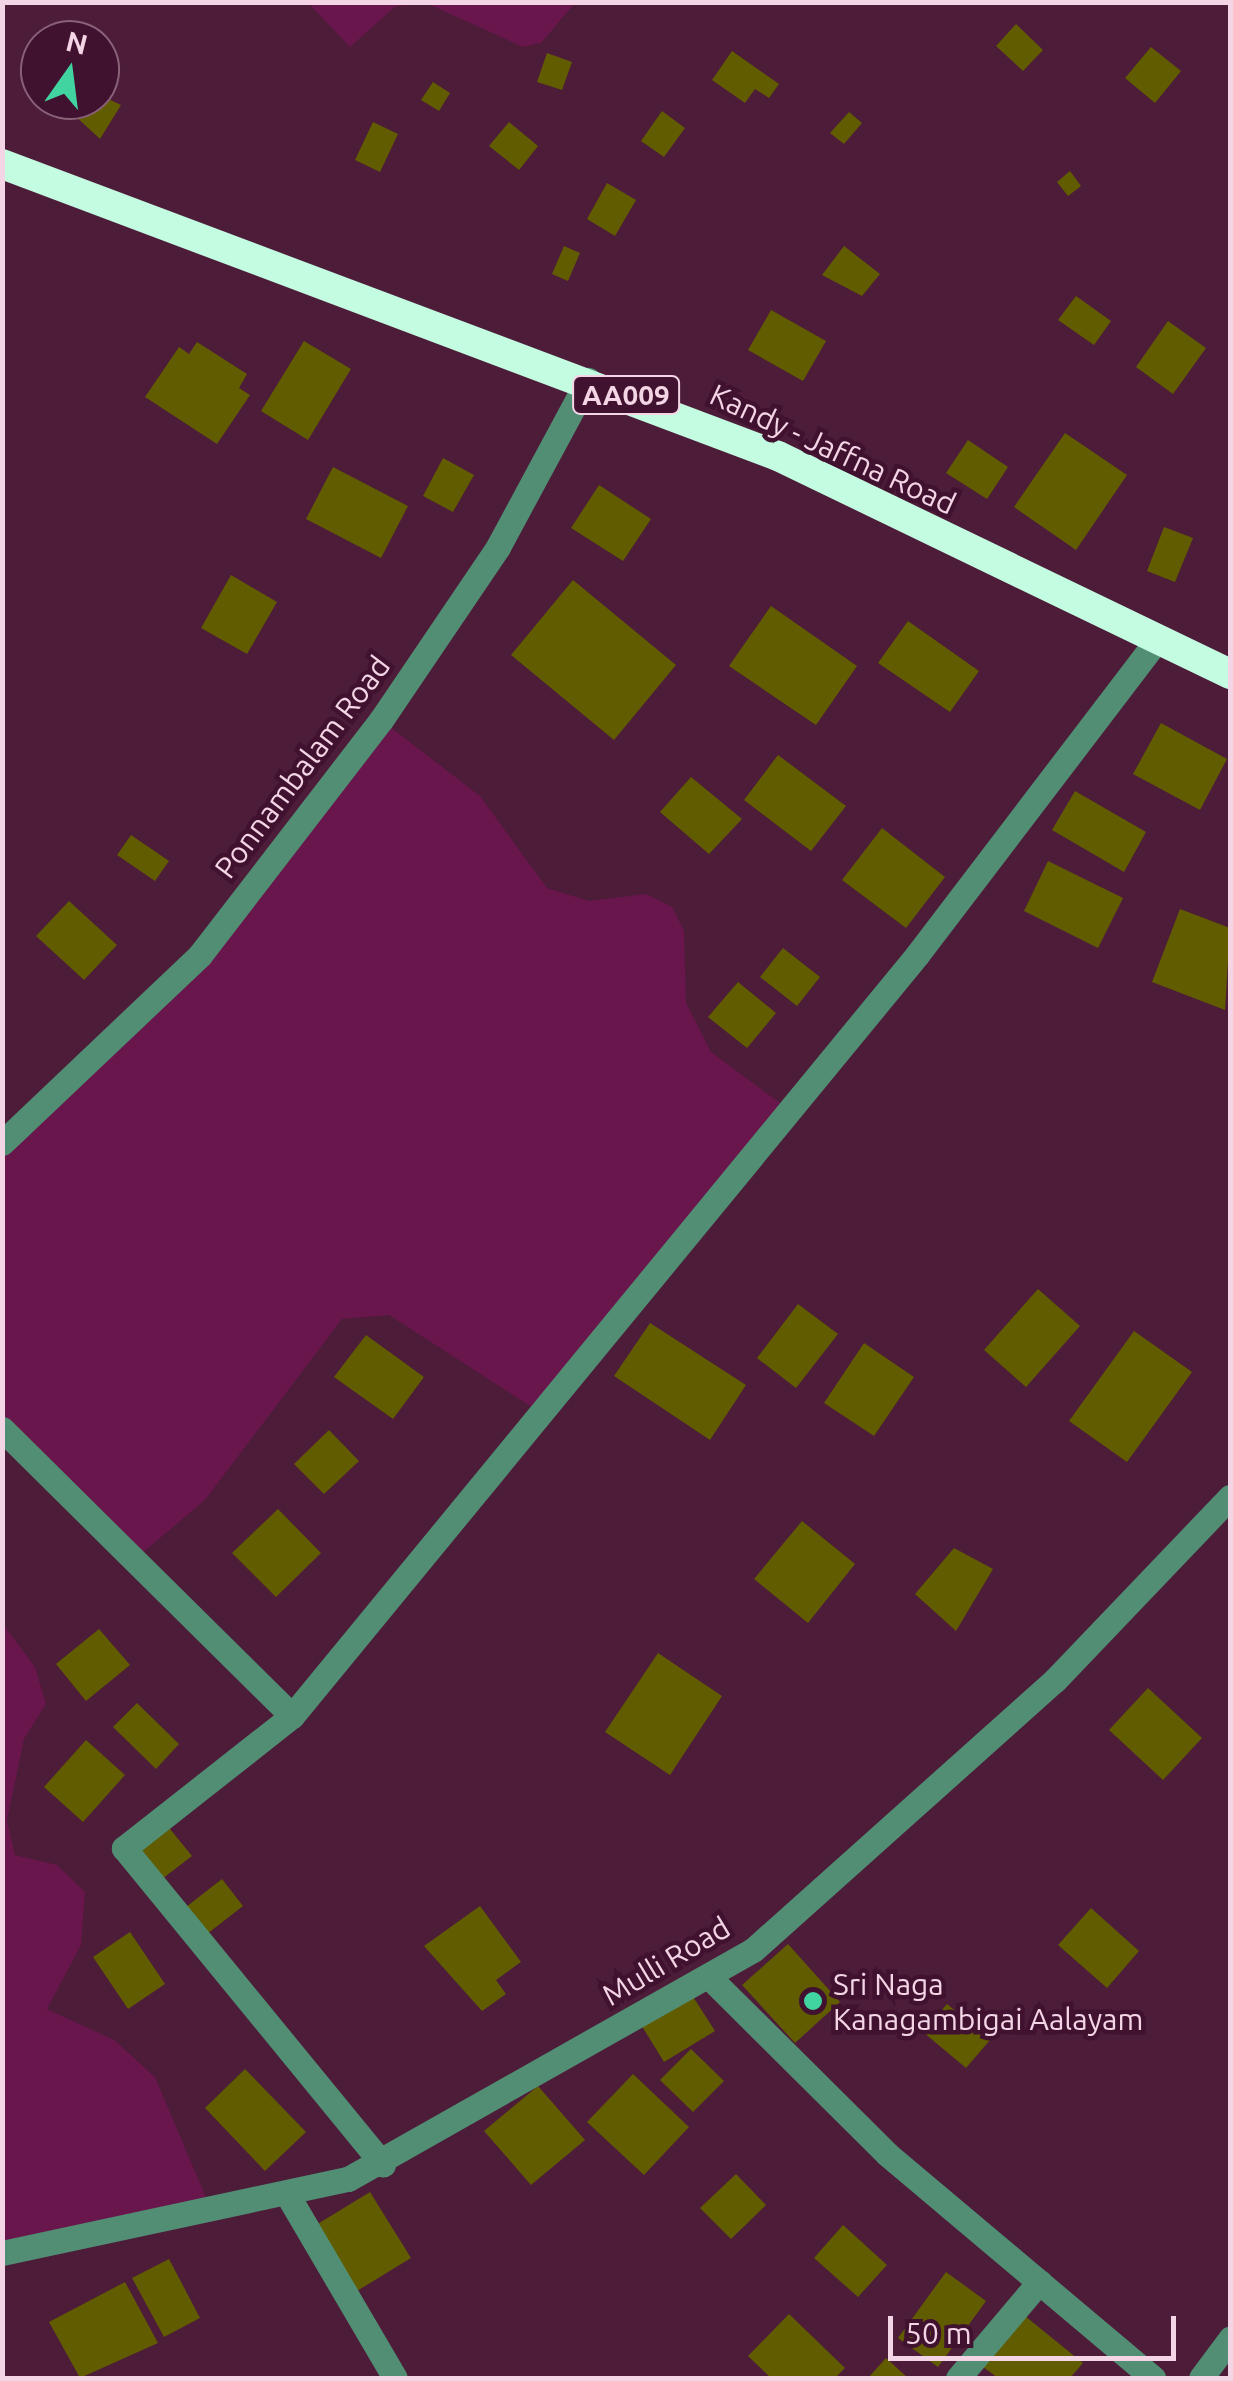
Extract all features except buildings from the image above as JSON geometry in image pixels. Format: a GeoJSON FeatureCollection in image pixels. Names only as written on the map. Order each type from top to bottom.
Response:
{"type":"FeatureCollection","features":[{"type":"Feature","properties":{"kind":"highway","name":"Kandy - Jaffna Road"},"geometry":{"type":"LineString","coordinates":[[2,164],[588,380],[778,456],[1230,674]]}},
{"type":"Feature","properties":{"kind":"street","name":"Ponnambalam Road"},"geometry":{"type":"LineString","coordinates":[[2,1143],[200,955],[369,736],[498,547],[588,380]]}},
{"type":"Feature","properties":{"kind":"street"},"geometry":{"type":"LineString","coordinates":[[383,2165],[124,1848],[292,1716],[917,955],[1158,640]]}},
{"type":"Feature","properties":{"kind":"street"},"geometry":{"type":"LineString","coordinates":[[2,1429],[292,1716]]}},
{"type":"Feature","properties":{"kind":"street","name":"Mulli Road"},"geometry":{"type":"LineString","coordinates":[[2,2253],[288,2194],[383,2165],[752,1950],[1055,1680],[1230,1497]]}},
{"type":"Feature","properties":{"kind":"street"},"geometry":{"type":"LineString","coordinates":[[708,1976],[888,2154],[1153,2378]]}},
{"type":"Feature","properties":{"kind":"street"},"geometry":{"type":"LineString","coordinates":[[288,2194],[395,2378]]}},
{"type":"Feature","properties":{"kind":"street"},"geometry":{"type":"LineString","coordinates":[[958,2378],[1039,2282]]}},
{"type":"Feature","properties":{"kind":"street"},"geometry":{"type":"LineString","coordinates":[[1201,2378],[1230,2339]]}},
{"type":"Feature","properties":{"kind":"shaded area"},"geometry":{"type":"Polygon","coordinates":[[[308,3],[575,3],[541,43],[523,47],[428,4],[396,6],[350,47],[308,3]]]}},
{"type":"Feature","properties":{"kind":"shaded area"},"geometry":{"type":"Polygon","coordinates":[[[381,720],[480,796],[547,888],[589,901],[646,894],[672,907],[684,931],[686,1003],[711,1052],[788,1109],[538,1411],[389,1315],[342,1319],[205,1500],[134,1560],[3,1429],[3,1143],[200,955],[381,720]]]}},
{"type":"Feature","properties":{"kind":"shaded area"},"geometry":{"type":"Polygon","coordinates":[[[2,1623],[35,1667],[46,1704],[24,1739],[7,1820],[15,1855],[57,1865],[85,1892],[81,1945],[47,2009],[114,2040],[155,2077],[210,2207],[2,2253],[2,1623]]]}},
{"type":"Feature","properties":{"kind":"place","name":"Sri Naga Kanagambigai Aalayam"},"geometry":{"type":"Point","coordinates":[813,2001]}}]}
